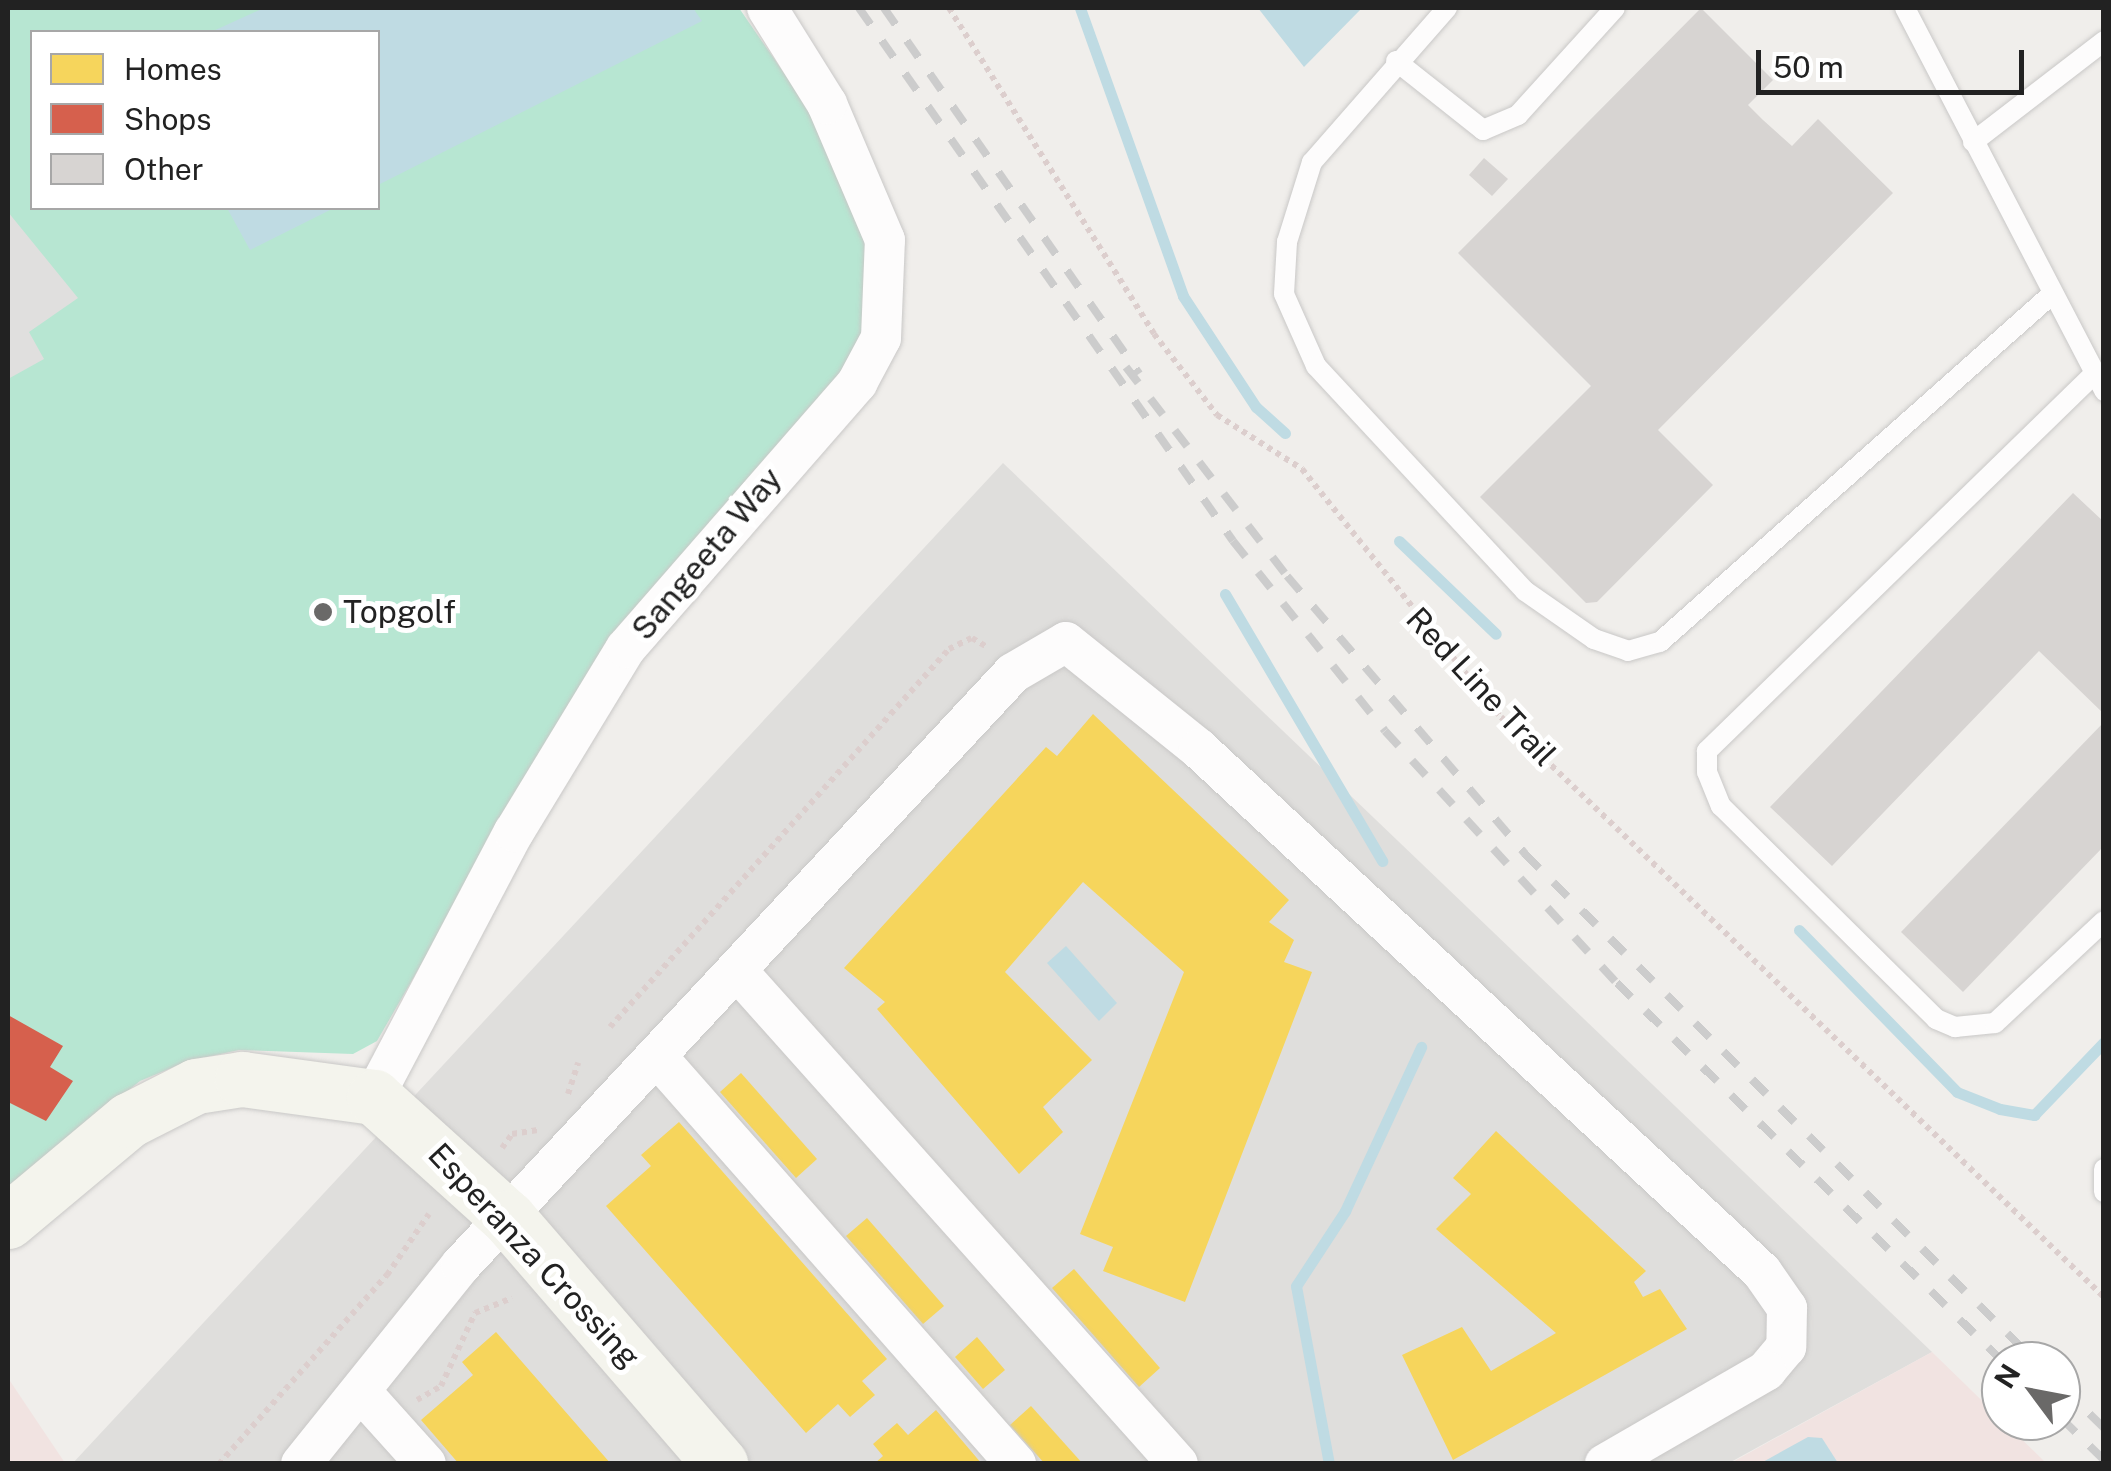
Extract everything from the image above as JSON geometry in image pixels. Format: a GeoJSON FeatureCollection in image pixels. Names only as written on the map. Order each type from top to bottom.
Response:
{"type":"FeatureCollection","features":[{"type":"Feature","properties":{"kind":"street","name":"Sangeeta Way"},"geometry":{"type":"LineString","coordinates":[[374,1097],[514,832],[626,648],[857,383],[881,338],[885,240],[827,104],[767,8]]}},
{"type":"Feature","properties":{"kind":"street"},"geometry":{"type":"LineString","coordinates":[[301,1464],[375,1407],[446,1282],[740,974],[1013,673],[1053,646],[1081,650],[1406,941],[1762,1272],[1787,1308],[1786,1347],[1766,1372],[1605,1464]]}},
{"type":"Feature","properties":{"kind":"street"},"geometry":{"type":"LineString","coordinates":[[740,974],[1178,1464]]}},
{"type":"Feature","properties":{"kind":"street"},"geometry":{"type":"LineString","coordinates":[[659,1059],[1016,1464]]}},
{"type":"Feature","properties":{"kind":"street"},"geometry":{"type":"LineString","coordinates":[[8,1222],[129,1120],[196,1086],[242,1080],[374,1097]]}},
{"type":"Feature","properties":{"kind":"street","name":"Esperanza Crossing"},"geometry":{"type":"LineString","coordinates":[[374,1097],[508,1218],[720,1464]]}},
{"type":"Feature","properties":{"kind":"street"},"geometry":{"type":"LineString","coordinates":[[375,1407],[426,1464]]}},
{"type":"Feature","properties":{"kind":"lane"},"geometry":{"type":"LineString","coordinates":[[1447,8],[1396,61],[1312,162],[1287,242],[1284,294],[1316,366],[1525,591],[1594,639],[1628,651],[1660,642],[2050,294]]}},
{"type":"Feature","properties":{"kind":"lane"},"geometry":{"type":"LineString","coordinates":[[1396,61],[1483,130],[1518,115],[1615,8]]}},
{"type":"Feature","properties":{"kind":"lane"},"geometry":{"type":"LineString","coordinates":[[1905,8],[2097,385],[1707,751],[1706,772],[1720,806],[1936,1019],[1955,1027],[1995,1023],[2104,921]]}},
{"type":"Feature","properties":{"kind":"lane"},"geometry":{"type":"LineString","coordinates":[[1973,142],[2104,41]]}},
{"type":"Feature","properties":{"kind":"lane"},"geometry":{"type":"LineString","coordinates":[[2104,1169],[2104,1192]]}},
{"type":"Feature","properties":{"kind":"path","name":"Red Line Trail"},"geometry":{"type":"LineString","coordinates":[[949,8],[1154,334],[1217,415],[1302,469],[1501,717],[2104,1297]]}},
{"type":"Feature","properties":{"kind":"path"},"geometry":{"type":"LineString","coordinates":[[610,1027],[949,649],[972,638],[994,653]]}},
{"type":"Feature","properties":{"kind":"path"},"geometry":{"type":"LineString","coordinates":[[557,1113],[578,1063]]}},
{"type":"Feature","properties":{"kind":"path"},"geometry":{"type":"LineString","coordinates":[[502,1148],[512,1134],[548,1122]]}},
{"type":"Feature","properties":{"kind":"path"},"geometry":{"type":"LineString","coordinates":[[219,1464],[387,1276],[429,1214]]}},
{"type":"Feature","properties":{"kind":"path"},"geometry":{"type":"LineString","coordinates":[[375,1407],[441,1386],[475,1313],[512,1298]]}},
{"type":"Feature","properties":{"kind":"shaded area"},"geometry":{"type":"Polygon","coordinates":[[[8,212],[78,298],[29,332],[44,359],[8,379],[8,212]]]}},
{"type":"Feature","properties":{"kind":"shaded area"},"geometry":{"type":"Polygon","coordinates":[[[1003,463],[1932,1352],[1729,1463],[72,1464],[1003,463]]]}},
{"type":"Feature","properties":{"kind":"shaded area"},"geometry":{"type":"Polygon","coordinates":[[[1932,1352],[1981,1400],[1981,1441],[2023,1441],[2046,1463],[1729,1464],[1932,1352]]]}},
{"type":"Feature","properties":{"kind":"shaded area"},"geometry":{"type":"Polygon","coordinates":[[[8,1378],[65,1463],[8,1463],[8,1378]]]}},
{"type":"Feature","properties":{"kind":"green space","name":"Topgolf"},"geometry":{"type":"Polygon","coordinates":[[[8,8],[739,8],[867,193],[877,328],[567,711],[377,1041],[353,1054],[239,1050],[188,1061],[140,1081],[8,1186],[8,8]]]}},
{"type":"Feature","properties":{"kind":"water"},"geometry":{"type":"Polygon","coordinates":[[[264,8],[693,8],[702,21],[380,184],[380,30],[215,30],[264,8]]]}},
{"type":"Feature","properties":{"kind":"water"},"geometry":{"type":"Polygon","coordinates":[[[1258,8],[1362,8],[1304,67],[1258,8]]]}},
{"type":"Feature","properties":{"kind":"water"},"geometry":{"type":"Polygon","coordinates":[[[228,210],[330,210],[250,250],[228,210]]]}},
{"type":"Feature","properties":{"kind":"water"},"geometry":{"type":"Polygon","coordinates":[[[1066,946],[1117,1003],[1099,1021],[1047,963],[1066,946]]]}},
{"type":"Feature","properties":{"kind":"water"},"geometry":{"type":"Polygon","coordinates":[[[1808,1437],[1822,1438],[1838,1463],[1761,1463],[1808,1437]]]}},
{"type":"Feature","properties":{"kind":"building: Homes"},"geometry":{"type":"Polygon","coordinates":[[[1093,714],[1289,900],[1269,922],[1294,940],[1284,962],[1312,972],[1185,1302],[1103,1271],[1113,1247],[1080,1234],[1184,972],[1083,882],[1005,972],[1092,1060],[1043,1107],[1063,1132],[1019,1174],[877,1009],[885,1002],[844,968],[1046,747],[1057,756],[1093,714]]]}},
{"type":"Feature","properties":{"kind":"building: Homes"},"geometry":{"type":"Polygon","coordinates":[[[741,1073],[817,1159],[796,1178],[720,1092],[741,1073]]]}},
{"type":"Feature","properties":{"kind":"building: Homes"},"geometry":{"type":"Polygon","coordinates":[[[679,1122],[887,1359],[862,1381],[875,1395],[850,1417],[838,1404],[806,1433],[606,1206],[651,1166],[641,1155],[679,1122]]]}},
{"type":"Feature","properties":{"kind":"building: Homes"},"geometry":{"type":"Polygon","coordinates":[[[1496,1131],[1646,1271],[1634,1282],[1643,1297],[1660,1289],[1687,1329],[1453,1460],[1402,1355],[1462,1327],[1491,1371],[1556,1333],[1436,1229],[1471,1194],[1453,1178],[1496,1131]]]}},
{"type":"Feature","properties":{"kind":"building: Homes"},"geometry":{"type":"Polygon","coordinates":[[[867,1218],[944,1306],[923,1324],[846,1236],[867,1218]]]}},
{"type":"Feature","properties":{"kind":"building: Homes"},"geometry":{"type":"Polygon","coordinates":[[[1074,1269],[1160,1368],[1139,1387],[1052,1288],[1074,1269]]]}},
{"type":"Feature","properties":{"kind":"building: Homes"},"geometry":{"type":"Polygon","coordinates":[[[496,1332],[611,1464],[459,1464],[421,1420],[473,1375],[462,1362],[496,1332]]]}},
{"type":"Feature","properties":{"kind":"building: Homes"},"geometry":{"type":"Polygon","coordinates":[[[977,1337],[1005,1370],[983,1389],[955,1357],[977,1337]]]}},
{"type":"Feature","properties":{"kind":"building: Homes"},"geometry":{"type":"Polygon","coordinates":[[[1031,1406],[1083,1464],[1045,1464],[1010,1425],[1031,1406]]]}},
{"type":"Feature","properties":{"kind":"building: Homes"},"geometry":{"type":"Polygon","coordinates":[[[936,1410],[982,1464],[874,1464],[883,1456],[873,1444],[897,1423],[908,1435],[936,1410]]]}},
{"type":"Feature","properties":{"kind":"building: Shops"},"geometry":{"type":"Polygon","coordinates":[[[8,1015],[63,1046],[50,1067],[73,1081],[46,1121],[8,1102],[8,1015]]]}},
{"type":"Feature","properties":{"kind":"building: Other"},"geometry":{"type":"Polygon","coordinates":[[[1701,8],[1773,80],[1748,105],[1763,120],[1792,146],[1818,119],[1893,193],[1658,430],[1713,485],[1597,602],[1586,603],[1480,497],[1591,386],[1458,253],[1701,8]]]}},
{"type":"Feature","properties":{"kind":"building: Other"},"geometry":{"type":"Polygon","coordinates":[[[1484,158],[1508,179],[1492,196],[1469,175],[1484,158]]]}},
{"type":"Feature","properties":{"kind":"building: Other"},"geometry":{"type":"Polygon","coordinates":[[[2073,493],[2104,522],[2104,714],[2039,651],[1832,866],[1770,807],[2073,493]]]}},
{"type":"Feature","properties":{"kind":"building: Other"},"geometry":{"type":"Polygon","coordinates":[[[2104,722],[2104,846],[1963,992],[1901,932],[2104,722]]]}},
{"type":"Feature","properties":{"kind":"waterway"},"geometry":{"type":"LineString","coordinates":[[1080,8],[1183,296],[1256,407],[1285,433]]}},
{"type":"Feature","properties":{"kind":"waterway"},"geometry":{"type":"LineString","coordinates":[[1399,541],[1496,634]]}},
{"type":"Feature","properties":{"kind":"waterway"},"geometry":{"type":"LineString","coordinates":[[1225,594],[1382,861]]}},
{"type":"Feature","properties":{"kind":"waterway"},"geometry":{"type":"LineString","coordinates":[[1799,930],[1957,1092],[2000,1109],[2034,1115],[2104,1042]]}},
{"type":"Feature","properties":{"kind":"waterway"},"geometry":{"type":"LineString","coordinates":[[1329,1464],[1296,1286],[1345,1211],[1421,1047]]}},
{"type":"Feature","properties":{"kind":"railway"},"geometry":{"type":"LineString","coordinates":[[859,8],[1233,541],[1385,731],[1617,983],[1982,1341]]}},
{"type":"Feature","properties":{"kind":"railway"},"geometry":{"type":"LineString","coordinates":[[884,8],[1139,374]]}},
{"type":"Feature","properties":{"kind":"railway"},"geometry":{"type":"LineString","coordinates":[[1126,367],[1287,576],[1525,854],[2015,1341]]}},
{"type":"Feature","properties":{"kind":"railway"},"geometry":{"type":"LineString","coordinates":[[2081,1406],[2104,1428]]}},
{"type":"Feature","properties":{"kind":"railway"},"geometry":{"type":"LineString","coordinates":[[2081,1438],[2104,1460]]}},
{"type":"Feature","properties":{"kind":"place","name":"Topgolf"},"geometry":{"type":"Point","coordinates":[323,612]}}]}
